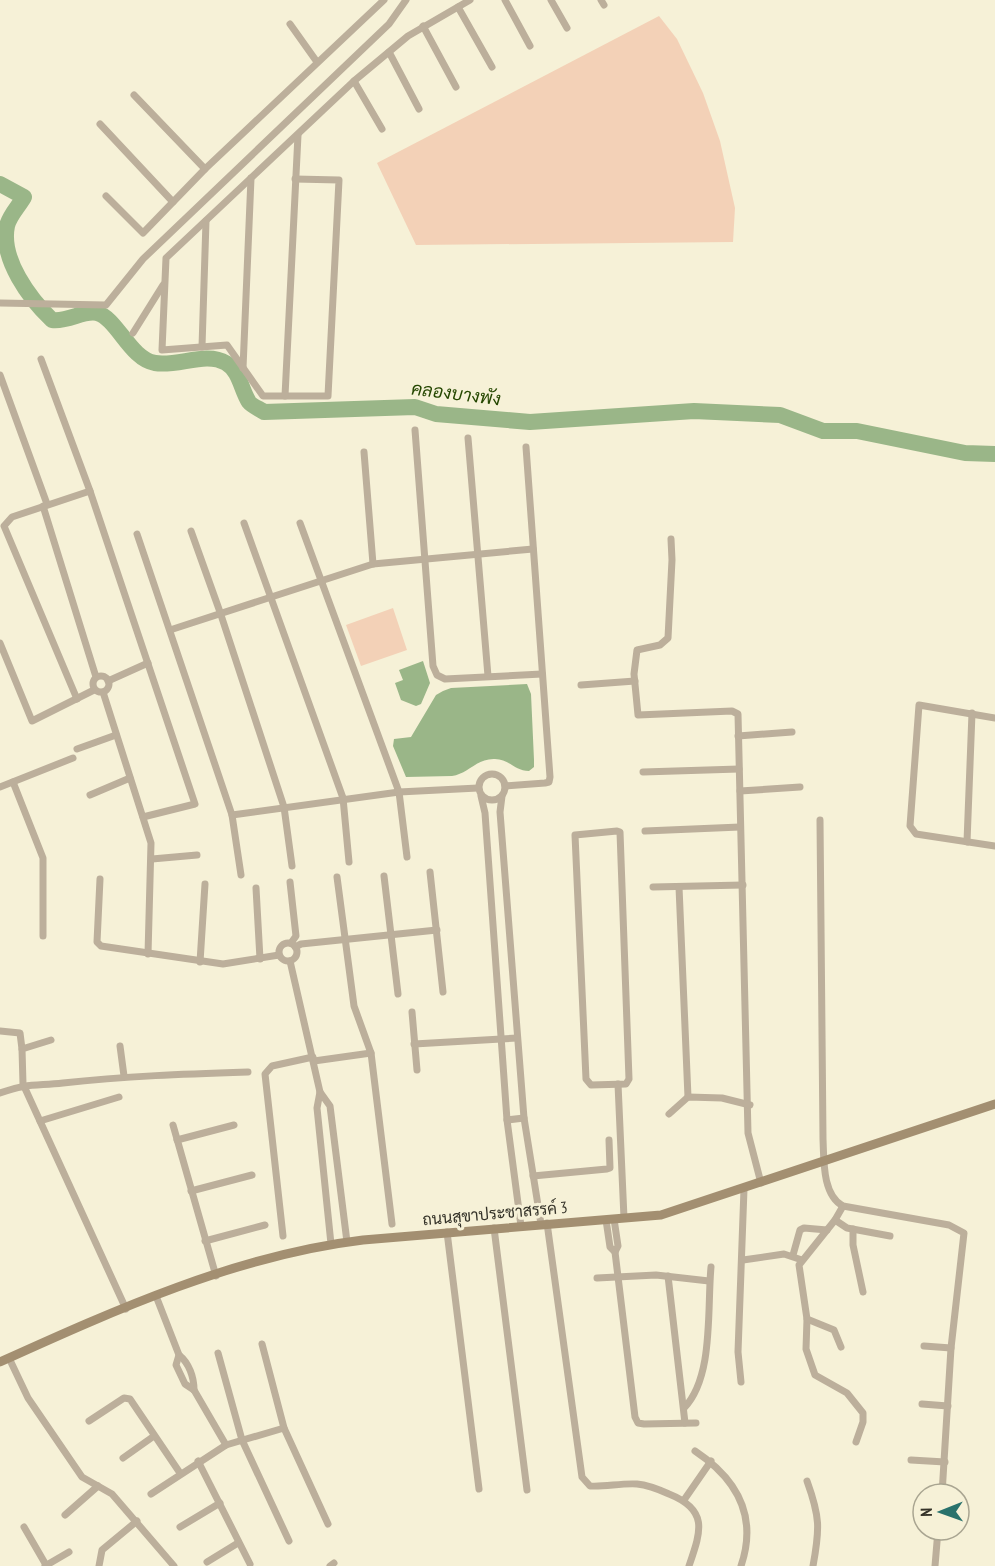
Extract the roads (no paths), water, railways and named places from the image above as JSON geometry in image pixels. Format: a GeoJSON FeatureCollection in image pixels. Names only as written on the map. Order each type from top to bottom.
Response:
{"type":"FeatureCollection","features":[{"type":"Feature","properties":{"kind":"street"},"geometry":{"type":"LineString","coordinates":[[106,196],[143,232],[384,0]]}},
{"type":"Feature","properties":{"kind":"street"},"geometry":{"type":"LineString","coordinates":[[0,303],[106,305],[143,259],[389,24],[406,0]]}},
{"type":"Feature","properties":{"kind":"street"},"geometry":{"type":"LineString","coordinates":[[505,0],[530,46]]}},
{"type":"Feature","properties":{"kind":"street"},"geometry":{"type":"LineString","coordinates":[[551,0],[567,28]]}},
{"type":"Feature","properties":{"kind":"street"},"geometry":{"type":"LineString","coordinates":[[295,179],[339,180],[328,396],[263,396],[227,345],[162,350],[166,258],[354,81],[423,26],[466,1]]}},
{"type":"Feature","properties":{"kind":"street"},"geometry":{"type":"LineString","coordinates":[[458,7],[492,67]]}},
{"type":"Feature","properties":{"kind":"street"},"geometry":{"type":"LineString","coordinates":[[290,24],[317,62]]}},
{"type":"Feature","properties":{"kind":"street"},"geometry":{"type":"LineString","coordinates":[[423,26],[456,87]]}},
{"type":"Feature","properties":{"kind":"street"},"geometry":{"type":"LineString","coordinates":[[389,52],[419,109]]}},
{"type":"Feature","properties":{"kind":"street"},"geometry":{"type":"LineString","coordinates":[[354,81],[382,129]]}},
{"type":"Feature","properties":{"kind":"street"},"geometry":{"type":"LineString","coordinates":[[134,95],[205,170]]}},
{"type":"Feature","properties":{"kind":"street"},"geometry":{"type":"LineString","coordinates":[[100,124],[173,202]]}},
{"type":"Feature","properties":{"kind":"street"},"geometry":{"type":"LineString","coordinates":[[285,396],[298,135]]}},
{"type":"Feature","properties":{"kind":"street"},"geometry":{"type":"LineString","coordinates":[[243,368],[251,178]]}},
{"type":"Feature","properties":{"kind":"street"},"geometry":{"type":"LineString","coordinates":[[202,347],[206,220]]}},
{"type":"Feature","properties":{"kind":"street"},"geometry":{"type":"LineString","coordinates":[[133,333],[165,283]]}},
{"type":"Feature","properties":{"kind":"street"},"geometry":{"type":"LineString","coordinates":[[41,360],[90,491],[195,804],[143,817]]}},
{"type":"Feature","properties":{"kind":"street"},"geometry":{"type":"LineString","coordinates":[[0,375],[45,505],[96,677],[92,685],[94,690]]}},
{"type":"Feature","properties":{"kind":"street"},"geometry":{"type":"LineString","coordinates":[[416,430],[433,666],[437,675],[445,679],[542,674]]}},
{"type":"Feature","properties":{"kind":"street"},"geometry":{"type":"LineString","coordinates":[[468,438],[488,676]]}},
{"type":"Feature","properties":{"kind":"street"},"geometry":{"type":"LineString","coordinates":[[505,786],[549,782],[526,447]]}},
{"type":"Feature","properties":{"kind":"street"},"geometry":{"type":"LineString","coordinates":[[364,452],[373,564]]}},
{"type":"Feature","properties":{"kind":"street"},"geometry":{"type":"LineString","coordinates":[[77,699],[4,526],[12,518],[90,491]]}},
{"type":"Feature","properties":{"kind":"street"},"geometry":{"type":"LineString","coordinates":[[244,523],[343,798],[349,862]]}},
{"type":"Feature","properties":{"kind":"street"},"geometry":{"type":"LineString","coordinates":[[300,523],[399,792],[407,857]]}},
{"type":"Feature","properties":{"kind":"street"},"geometry":{"type":"LineString","coordinates":[[191,531],[284,807],[292,866]]}},
{"type":"Feature","properties":{"kind":"street"},"geometry":{"type":"LineString","coordinates":[[136,534],[232,815],[241,875]]}},
{"type":"Feature","properties":{"kind":"street"},"geometry":{"type":"LineString","coordinates":[[671,539],[668,638],[660,645],[641,647],[637,650],[635,681],[638,714],[735,711],[738,714],[750,1105],[748,1133],[761,1183]]}},
{"type":"Feature","properties":{"kind":"street"},"geometry":{"type":"LineString","coordinates":[[170,630],[321,579],[373,564],[533,549]]}},
{"type":"Feature","properties":{"kind":"street"},"geometry":{"type":"LineString","coordinates":[[0,643],[32,721],[94,690],[103,692]]}},
{"type":"Feature","properties":{"kind":"street"},"geometry":{"type":"LineString","coordinates":[[108,681],[148,663]]}},
{"type":"Feature","properties":{"kind":"street"},"geometry":{"type":"LineString","coordinates":[[96,677],[101,676],[108,681]]}},
{"type":"Feature","properties":{"kind":"street"},"geometry":{"type":"LineString","coordinates":[[103,692],[109,685],[108,681]]}},
{"type":"Feature","properties":{"kind":"street"},"geometry":{"type":"LineString","coordinates":[[581,685],[635,681]]}},
{"type":"Feature","properties":{"kind":"street"},"geometry":{"type":"LineString","coordinates":[[103,692],[151,843],[148,954]]}},
{"type":"Feature","properties":{"kind":"street"},"geometry":{"type":"LineString","coordinates":[[995,718],[919,705],[910,826],[916,834],[995,846]]}},
{"type":"Feature","properties":{"kind":"street"},"geometry":{"type":"LineString","coordinates":[[967,842],[972,713]]}},
{"type":"Feature","properties":{"kind":"street"},"geometry":{"type":"LineString","coordinates":[[738,736],[792,732]]}},
{"type":"Feature","properties":{"kind":"street"},"geometry":{"type":"LineString","coordinates":[[77,749],[116,735]]}},
{"type":"Feature","properties":{"kind":"street"},"geometry":{"type":"LineString","coordinates":[[0,787],[73,758]]}},
{"type":"Feature","properties":{"kind":"street"},"geometry":{"type":"LineString","coordinates":[[643,772],[739,769]]}},
{"type":"Feature","properties":{"kind":"street"},"geometry":{"type":"LineString","coordinates":[[520,1226],[500,1039],[485,813],[478,788],[481,779],[488,774],[501,777],[505,786],[500,812],[524,1118],[533,1176],[544,1224],[582,1477],[590,1486],[647,1485],[684,1500],[693,1508],[699,1526],[698,1538],[689,1566]]}},
{"type":"Feature","properties":{"kind":"street"},"geometry":{"type":"LineString","coordinates":[[90,795],[130,778]]}},
{"type":"Feature","properties":{"kind":"street"},"geometry":{"type":"LineString","coordinates":[[13,782],[43,858],[43,936]]}},
{"type":"Feature","properties":{"kind":"street"},"geometry":{"type":"LineString","coordinates":[[740,791],[800,787]]}},
{"type":"Feature","properties":{"kind":"street"},"geometry":{"type":"LineString","coordinates":[[232,815],[343,798],[399,792],[478,788]]}},
{"type":"Feature","properties":{"kind":"street"},"geometry":{"type":"LineString","coordinates":[[481,796],[490,801],[502,796]]}},
{"type":"Feature","properties":{"kind":"street"},"geometry":{"type":"LineString","coordinates":[[819,820],[824,1162],[833,1197],[843,1206],[949,1225],[964,1233],[951,1348],[943,1482]]}},
{"type":"Feature","properties":{"kind":"street"},"geometry":{"type":"LineString","coordinates":[[645,831],[740,827]]}},
{"type":"Feature","properties":{"kind":"street"},"geometry":{"type":"LineString","coordinates":[[620,832],[629,1079],[627,1083],[618,1084],[591,1085],[586,1081],[575,836],[578,833],[620,832]]}},
{"type":"Feature","properties":{"kind":"street"},"geometry":{"type":"LineString","coordinates":[[152,859],[197,855]]}},
{"type":"Feature","properties":{"kind":"street"},"geometry":{"type":"LineString","coordinates":[[430,872],[443,992]]}},
{"type":"Feature","properties":{"kind":"street"},"geometry":{"type":"LineString","coordinates":[[384,876],[398,994]]}},
{"type":"Feature","properties":{"kind":"street"},"geometry":{"type":"LineString","coordinates":[[337,877],[343,939],[354,1006],[371,1053],[392,1224]]}},
{"type":"Feature","properties":{"kind":"street"},"geometry":{"type":"LineString","coordinates":[[100,879],[99,945],[224,964],[279,955]]}},
{"type":"Feature","properties":{"kind":"street"},"geometry":{"type":"LineString","coordinates":[[290,882],[296,936],[293,945],[296,956],[290,961]]}},
{"type":"Feature","properties":{"kind":"street"},"geometry":{"type":"LineString","coordinates":[[200,962],[204,884]]}},
{"type":"Feature","properties":{"kind":"street"},"geometry":{"type":"LineString","coordinates":[[653,887],[742,885]]}},
{"type":"Feature","properties":{"kind":"street"},"geometry":{"type":"LineString","coordinates":[[679,887],[688,1097]]}},
{"type":"Feature","properties":{"kind":"street"},"geometry":{"type":"LineString","coordinates":[[256,888],[260,959]]}},
{"type":"Feature","properties":{"kind":"street"},"geometry":{"type":"LineString","coordinates":[[290,961],[282,959],[279,955],[280,946],[437,930]]}},
{"type":"Feature","properties":{"kind":"street"},"geometry":{"type":"LineString","coordinates":[[290,961],[320,1092],[317,1108],[331,1244]]}},
{"type":"Feature","properties":{"kind":"street"},"geometry":{"type":"LineString","coordinates":[[412,1012],[417,1071]]}},
{"type":"Feature","properties":{"kind":"street"},"geometry":{"type":"LineString","coordinates":[[0,1031],[20,1033],[23,1084],[126,1309]]}},
{"type":"Feature","properties":{"kind":"street"},"geometry":{"type":"LineString","coordinates":[[414,1044],[517,1038]]}},
{"type":"Feature","properties":{"kind":"street"},"geometry":{"type":"LineString","coordinates":[[22,1049],[51,1040]]}},
{"type":"Feature","properties":{"kind":"street"},"geometry":{"type":"LineString","coordinates":[[120,1046],[124,1076]]}},
{"type":"Feature","properties":{"kind":"street"},"geometry":{"type":"LineString","coordinates":[[283,1236],[266,1074],[272,1066],[371,1053]]}},
{"type":"Feature","properties":{"kind":"street"},"geometry":{"type":"LineString","coordinates":[[0,1093],[23,1084],[54,1084],[124,1076],[248,1072]]}},
{"type":"Feature","properties":{"kind":"street"},"geometry":{"type":"LineString","coordinates":[[618,1084],[615,1219],[618,1246],[615,1252],[635,1417],[638,1423],[644,1424],[696,1423]]}},
{"type":"Feature","properties":{"kind":"street"},"geometry":{"type":"LineString","coordinates":[[320,1092],[330,1106],[347,1242]]}},
{"type":"Feature","properties":{"kind":"street"},"geometry":{"type":"LineString","coordinates":[[40,1121],[119,1097]]}},
{"type":"Feature","properties":{"kind":"street"},"geometry":{"type":"LineString","coordinates":[[669,1114],[676,1104],[688,1097],[722,1098],[750,1105]]}},
{"type":"Feature","properties":{"kind":"street","name":"ถนนสุขาประชาสรรค์ 3"},"geometry":{"type":"LineString","coordinates":[[4,1360],[156,1296],[260,1260],[347,1242],[661,1215],[995,1104]]}},
{"type":"Feature","properties":{"kind":"street"},"geometry":{"type":"LineString","coordinates":[[317,1108],[330,1106]]}},
{"type":"Feature","properties":{"kind":"street"},"geometry":{"type":"LineString","coordinates":[[507,1120],[524,1118]]}},
{"type":"Feature","properties":{"kind":"street"},"geometry":{"type":"LineString","coordinates":[[173,1125],[216,1276]]}},
{"type":"Feature","properties":{"kind":"street"},"geometry":{"type":"LineString","coordinates":[[177,1140],[234,1125]]}},
{"type":"Feature","properties":{"kind":"street"},"geometry":{"type":"LineString","coordinates":[[533,1176],[607,1170],[610,1168],[609,1140]]}},
{"type":"Feature","properties":{"kind":"street"},"geometry":{"type":"LineString","coordinates":[[191,1191],[252,1175]]}},
{"type":"Feature","properties":{"kind":"street"},"geometry":{"type":"LineString","coordinates":[[741,1382],[738,1352],[744,1189]]}},
{"type":"Feature","properties":{"kind":"street"},"geometry":{"type":"LineString","coordinates":[[843,1206],[835,1220],[802,1260],[800,1271],[807,1319],[806,1349],[815,1375],[847,1393],[863,1413],[863,1422],[856,1442]]}},
{"type":"Feature","properties":{"kind":"street"},"geometry":{"type":"LineString","coordinates":[[835,1220],[854,1229],[890,1236]]}},
{"type":"Feature","properties":{"kind":"street"},"geometry":{"type":"LineString","coordinates":[[205,1240],[265,1225]]}},
{"type":"Feature","properties":{"kind":"street"},"geometry":{"type":"LineString","coordinates":[[494,1228],[527,1490]]}},
{"type":"Feature","properties":{"kind":"street"},"geometry":{"type":"LineString","coordinates":[[793,1255],[796,1237],[800,1230],[804,1228],[827,1230]]}},
{"type":"Feature","properties":{"kind":"street"},"geometry":{"type":"LineString","coordinates":[[854,1229],[853,1245],[863,1292]]}},
{"type":"Feature","properties":{"kind":"street"},"geometry":{"type":"LineString","coordinates":[[447,1232],[479,1489]]}},
{"type":"Feature","properties":{"kind":"street"},"geometry":{"type":"LineString","coordinates":[[743,1260],[784,1254],[793,1255],[802,1260]]}},
{"type":"Feature","properties":{"kind":"street"},"geometry":{"type":"LineString","coordinates":[[684,1408],[695,1395],[703,1374],[711,1267]]}},
{"type":"Feature","properties":{"kind":"street"},"geometry":{"type":"LineString","coordinates":[[668,1276],[685,1423]]}},
{"type":"Feature","properties":{"kind":"street"},"geometry":{"type":"LineString","coordinates":[[597,1278],[668,1276],[709,1281]]}},
{"type":"Feature","properties":{"kind":"street"},"geometry":{"type":"LineString","coordinates":[[156,1296],[179,1355],[185,1360],[190,1370],[194,1380],[194,1390],[226,1445]]}},
{"type":"Feature","properties":{"kind":"street"},"geometry":{"type":"LineString","coordinates":[[807,1319],[834,1330],[841,1347]]}},
{"type":"Feature","properties":{"kind":"street"},"geometry":{"type":"LineString","coordinates":[[262,1344],[284,1428],[328,1524]]}},
{"type":"Feature","properties":{"kind":"street"},"geometry":{"type":"LineString","coordinates":[[924,1346],[951,1348]]}},
{"type":"Feature","properties":{"kind":"street"},"geometry":{"type":"LineString","coordinates":[[218,1353],[242,1440],[289,1541]]}},
{"type":"Feature","properties":{"kind":"street"},"geometry":{"type":"LineString","coordinates":[[4,1360],[82,1477],[112,1494],[138,1521],[174,1566]]}},
{"type":"Feature","properties":{"kind":"street"},"geometry":{"type":"LineString","coordinates":[[89,1421],[128,1398],[180,1473]]}},
{"type":"Feature","properties":{"kind":"street"},"geometry":{"type":"LineString","coordinates":[[922,1404],[948,1406]]}},
{"type":"Feature","properties":{"kind":"street"},"geometry":{"type":"LineString","coordinates":[[151,1494],[198,1461],[226,1445],[284,1428]]}},
{"type":"Feature","properties":{"kind":"street"},"geometry":{"type":"LineString","coordinates":[[123,1458],[154,1436]]}},
{"type":"Feature","properties":{"kind":"street"},"geometry":{"type":"LineString","coordinates":[[696,1451],[711,1461],[735,1488],[742,1501],[746,1522],[746,1548],[741,1566]]}},
{"type":"Feature","properties":{"kind":"street"},"geometry":{"type":"LineString","coordinates":[[911,1460],[945,1462]]}},
{"type":"Feature","properties":{"kind":"street"},"geometry":{"type":"LineString","coordinates":[[198,1461],[250,1564]]}},
{"type":"Feature","properties":{"kind":"street"},"geometry":{"type":"LineString","coordinates":[[684,1500],[711,1461]]}},
{"type":"Feature","properties":{"kind":"street"},"geometry":{"type":"LineString","coordinates":[[807,1481],[819,1514],[813,1566]]}},
{"type":"Feature","properties":{"kind":"street"},"geometry":{"type":"LineString","coordinates":[[64,1515],[98,1486]]}},
{"type":"Feature","properties":{"kind":"street"},"geometry":{"type":"LineString","coordinates":[[180,1527],[220,1503]]}},
{"type":"Feature","properties":{"kind":"street"},"geometry":{"type":"LineString","coordinates":[[99,1566],[102,1550],[138,1521]]}},
{"type":"Feature","properties":{"kind":"street"},"geometry":{"type":"LineString","coordinates":[[24,1527],[45,1566],[69,1552]]}},
{"type":"Feature","properties":{"kind":"street"},"geometry":{"type":"LineString","coordinates":[[935,1566],[937,1542]]}},
{"type":"Feature","properties":{"kind":"street"},"geometry":{"type":"LineString","coordinates":[[207,1563],[238,1543]]}},
{"type":"Feature","properties":{"kind":"waterway","name":"คลองบางพัง"},"geometry":{"type":"LineString","coordinates":[[0,184],[24,197],[8,222],[6,239],[8,252],[12,265],[26,290],[52,320],[97,313],[111,322],[131,347],[146,360],[164,364],[210,358],[226,363],[231,366],[237,376],[249,402],[264,412],[415,407],[436,414],[530,422],[694,411],[780,415],[823,431],[857,431],[965,453],[995,454]]}}]}
